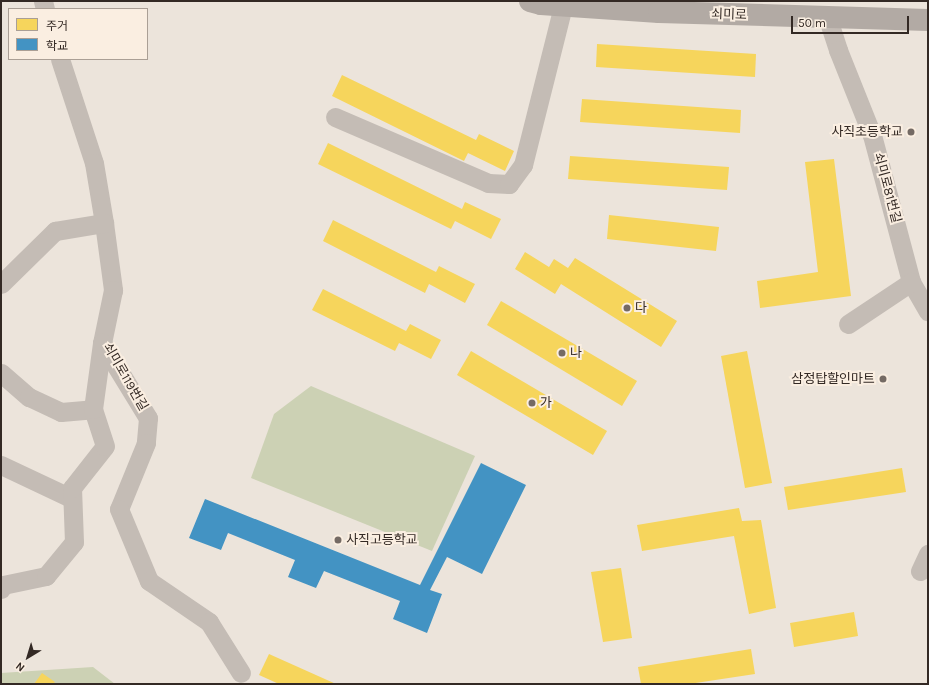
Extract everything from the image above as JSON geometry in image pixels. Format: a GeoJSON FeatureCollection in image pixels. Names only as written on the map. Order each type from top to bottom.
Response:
{"type":"FeatureCollection","features":[{"type":"Feature","properties":{"kind":"main road","name":"쇠미로"},"geometry":{"type":"LineString","coordinates":[[530,1],[563,6],[659,12],[823,10],[928,20]]}},
{"type":"Feature","properties":{"kind":"street"},"geometry":{"type":"LineString","coordinates":[[335,117],[488,183],[510,184],[523,165],[563,6]]}},
{"type":"Feature","properties":{"kind":"street","name":"쇠미로81번길"},"geometry":{"type":"LineString","coordinates":[[823,10],[872,135],[911,282],[928,312]]}},
{"type":"Feature","properties":{"kind":"street","name":"쇠미로119번길"},"geometry":{"type":"LineString","coordinates":[[60,60],[94,163],[104,223],[113,290],[102,343],[148,418],[146,443],[119,509],[149,581],[209,622],[241,673]]}},
{"type":"Feature","properties":{"kind":"street"},"geometry":{"type":"LineString","coordinates":[[1,284],[55,231],[104,223]]}},
{"type":"Feature","properties":{"kind":"street"},"geometry":{"type":"LineString","coordinates":[[848,324],[911,282]]}},
{"type":"Feature","properties":{"kind":"street"},"geometry":{"type":"LineString","coordinates":[[1,589],[3,585],[46,576],[74,542],[71,498],[72,488],[105,446],[93,410],[102,343]]}},
{"type":"Feature","properties":{"kind":"street"},"geometry":{"type":"LineString","coordinates":[[1,374],[29,397],[61,412],[93,410]]}},
{"type":"Feature","properties":{"kind":"street"},"geometry":{"type":"LineString","coordinates":[[1,465],[59,490],[71,498]]}},
{"type":"Feature","properties":{"kind":"street"},"geometry":{"type":"LineString","coordinates":[[920,571],[928,554]]}},
{"type":"Feature","properties":{"kind":"green space"},"geometry":{"type":"Polygon","coordinates":[[[311,386],[475,456],[432,551],[251,478],[274,414],[311,386]]]}},
{"type":"Feature","properties":{"kind":"green space"},"geometry":{"type":"Polygon","coordinates":[[[93,667],[115,684],[1,684],[1,673],[93,667]]]}},
{"type":"Feature","properties":{"kind":"building: 주거"},"geometry":{"type":"Polygon","coordinates":[[[597,44],[756,54],[755,77],[596,67],[597,44]]]}},
{"type":"Feature","properties":{"kind":"building: 주거"},"geometry":{"type":"Polygon","coordinates":[[[342,75],[476,140],[479,134],[514,151],[505,171],[468,153],[464,161],[332,96],[342,75]]]}},
{"type":"Feature","properties":{"kind":"building: 주거"},"geometry":{"type":"Polygon","coordinates":[[[582,99],[741,110],[740,133],[580,122],[582,99]]]}},
{"type":"Feature","properties":{"kind":"building: 주거"},"geometry":{"type":"Polygon","coordinates":[[[328,143],[462,209],[465,202],[501,219],[491,239],[455,221],[451,229],[318,164],[328,143]]]}},
{"type":"Feature","properties":{"kind":"building: 주거"},"geometry":{"type":"Polygon","coordinates":[[[570,156],[729,167],[727,190],[568,179],[570,156]]]}},
{"type":"Feature","properties":{"kind":"building: 주거"},"geometry":{"type":"Polygon","coordinates":[[[834,159],[851,296],[760,308],[757,281],[818,272],[805,162],[834,159]]]}},
{"type":"Feature","properties":{"kind":"building: 주거"},"geometry":{"type":"Polygon","coordinates":[[[609,215],[719,227],[716,251],[607,239],[609,215]]]}},
{"type":"Feature","properties":{"kind":"building: 주거"},"geometry":{"type":"Polygon","coordinates":[[[333,220],[436,272],[439,266],[475,284],[465,303],[429,284],[425,293],[323,241],[333,220]]]}},
{"type":"Feature","properties":{"kind":"building: 주거","name":"다"},"geometry":{"type":"Polygon","coordinates":[[[525,252],[549,267],[554,259],[568,268],[575,258],[677,321],[661,347],[561,284],[555,294],[515,269],[525,252]]]}},
{"type":"Feature","properties":{"kind":"building: 주거"},"geometry":{"type":"Polygon","coordinates":[[[323,289],[406,331],[410,324],[441,340],[431,359],[399,343],[395,351],[312,310],[323,289]]]}},
{"type":"Feature","properties":{"kind":"building: 주거","name":"나"},"geometry":{"type":"Polygon","coordinates":[[[501,301],[637,381],[622,406],[487,325],[501,301]]]}},
{"type":"Feature","properties":{"kind":"building: 주거","name":"가"},"geometry":{"type":"Polygon","coordinates":[[[471,351],[607,431],[593,455],[457,375],[471,351]]]}},
{"type":"Feature","properties":{"kind":"building: 주거"},"geometry":{"type":"Polygon","coordinates":[[[747,351],[772,483],[745,488],[721,356],[747,351]]]}},
{"type":"Feature","properties":{"kind":"building: 주거"},"geometry":{"type":"Polygon","coordinates":[[[902,468],[906,492],[788,510],[784,487],[902,468]]]}},
{"type":"Feature","properties":{"kind":"building: 주거"},"geometry":{"type":"Polygon","coordinates":[[[739,508],[742,521],[761,520],[776,608],[749,614],[734,536],[642,551],[637,525],[739,508]]]}},
{"type":"Feature","properties":{"kind":"building: 주거"},"geometry":{"type":"Polygon","coordinates":[[[621,568],[632,638],[603,642],[591,572],[621,568]]]}},
{"type":"Feature","properties":{"kind":"building: 주거"},"geometry":{"type":"Polygon","coordinates":[[[854,612],[858,636],[794,647],[790,623],[854,612]]]}},
{"type":"Feature","properties":{"kind":"building: 주거"},"geometry":{"type":"Polygon","coordinates":[[[751,649],[755,674],[689,684],[641,684],[638,667],[751,649]]]}},
{"type":"Feature","properties":{"kind":"building: 주거"},"geometry":{"type":"Polygon","coordinates":[[[269,654],[336,684],[279,684],[259,675],[269,654]]]}},
{"type":"Feature","properties":{"kind":"building: 주거"},"geometry":{"type":"Polygon","coordinates":[[[42,673],[55,682],[53,684],[34,684],[42,673]]]}},
{"type":"Feature","properties":{"kind":"building: 학교"},"geometry":{"type":"Polygon","coordinates":[[[481,463],[526,485],[482,574],[447,557],[430,590],[442,594],[427,633],[393,619],[400,601],[324,571],[316,588],[288,577],[295,560],[228,533],[221,550],[189,538],[205,499],[420,585],[481,463]]]}},
{"type":"Feature","properties":{"kind":"place","name":"사직초등학교"},"geometry":{"type":"Point","coordinates":[911,132]}},
{"type":"Feature","properties":{"kind":"place","name":"다"},"geometry":{"type":"Point","coordinates":[627,308]}},
{"type":"Feature","properties":{"kind":"place","name":"나"},"geometry":{"type":"Point","coordinates":[562,353]}},
{"type":"Feature","properties":{"kind":"place","name":"삼정탑할인마트"},"geometry":{"type":"Point","coordinates":[883,379]}},
{"type":"Feature","properties":{"kind":"place","name":"가"},"geometry":{"type":"Point","coordinates":[532,403]}},
{"type":"Feature","properties":{"kind":"place","name":"사직고등학교"},"geometry":{"type":"Point","coordinates":[338,540]}}]}
